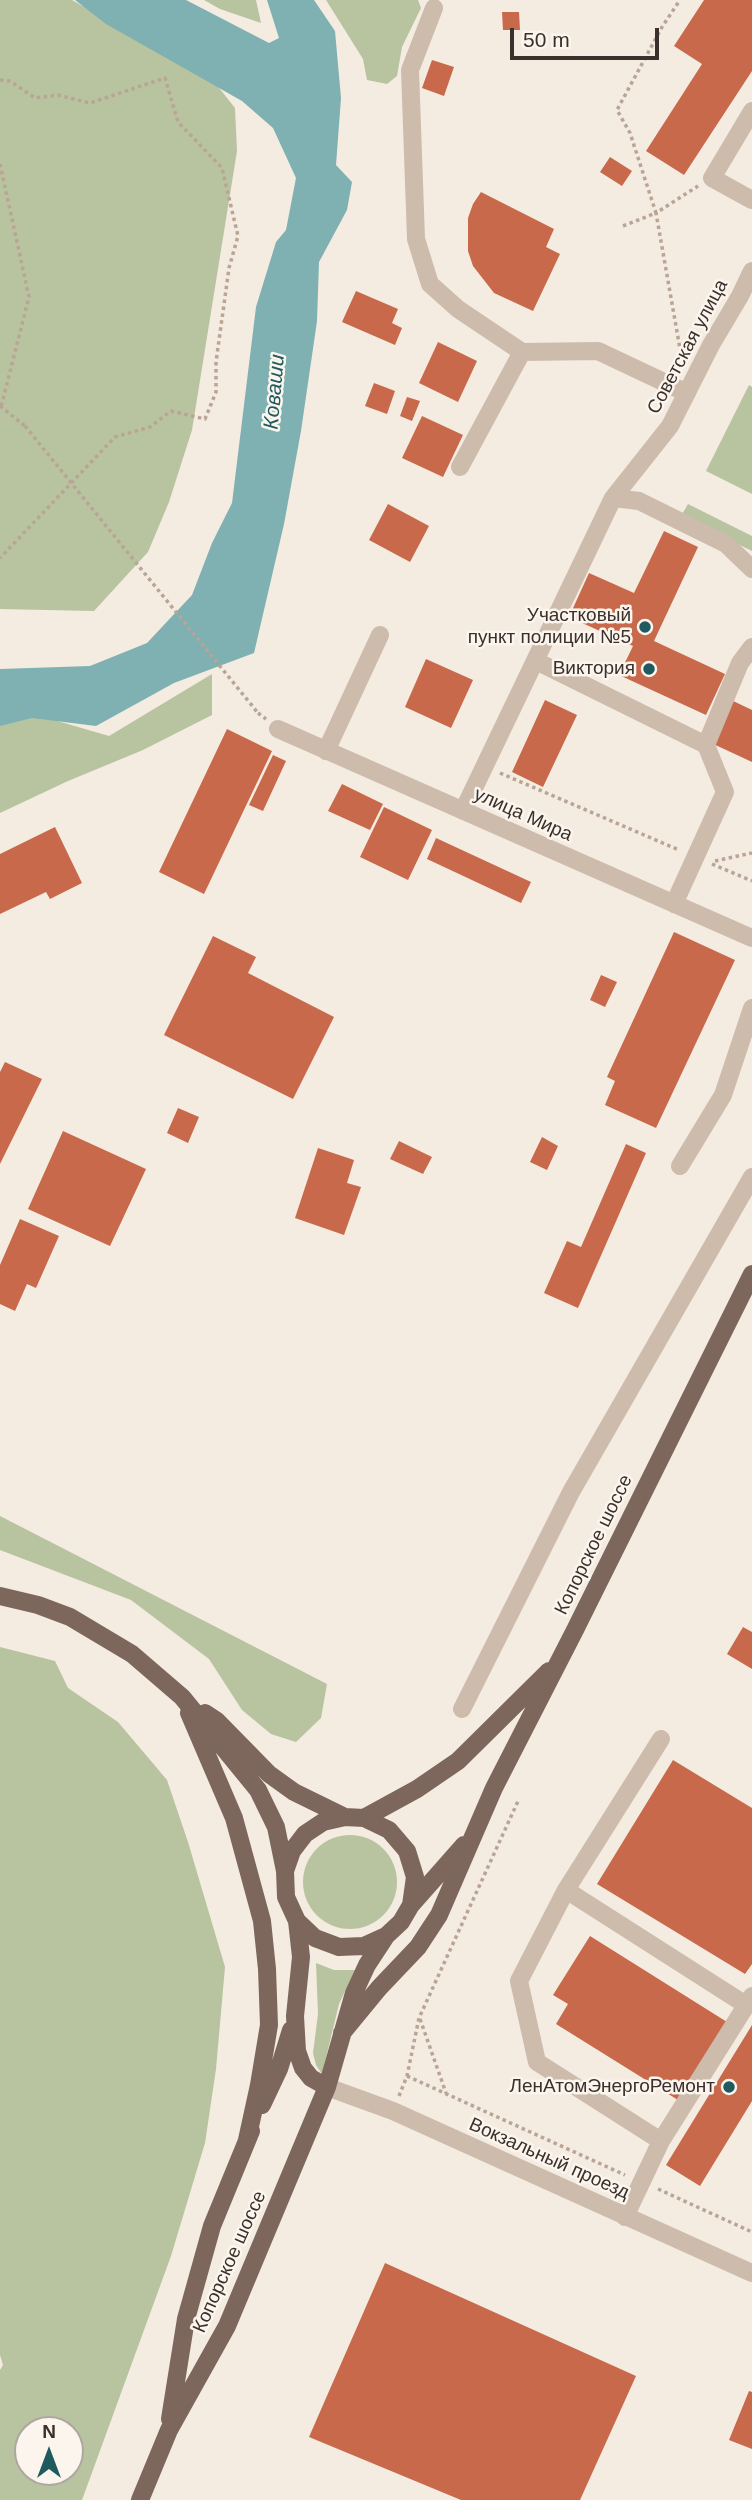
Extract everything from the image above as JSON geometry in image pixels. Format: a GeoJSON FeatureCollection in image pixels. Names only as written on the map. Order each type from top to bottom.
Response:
{"type":"FeatureCollection","features":[{"type":"Feature","properties":{"kind":"main road","name":"Копорское шоссе"},"geometry":{"type":"LineString","coordinates":[[473,1834],[752,1274]]}},
{"type":"Feature","properties":{"kind":"main road"},"geometry":{"type":"LineString","coordinates":[[0,1596],[38,1605],[70,1617],[132,1654],[182,1697],[217,1721],[278,1780],[294,1792],[345,1817]]}},
{"type":"Feature","properties":{"kind":"main road"},"geometry":{"type":"LineString","coordinates":[[364,1818],[417,1789],[458,1761],[561,1658]]}},
{"type":"Feature","properties":{"kind":"main road"},"geometry":{"type":"LineString","coordinates":[[182,1697],[258,1790],[276,1827],[285,1871],[286,1897],[297,1922],[301,1957],[295,2016],[297,2051],[311,2078],[327,2087]]}},
{"type":"Feature","properties":{"kind":"main road"},"geometry":{"type":"LineString","coordinates":[[182,1697],[234,1818],[262,1922],[269,2025],[247,2140]]}},
{"type":"Feature","properties":{"kind":"main road"},"geometry":{"type":"LineString","coordinates":[[285,1871],[292,1851],[305,1834],[324,1822],[345,1817],[364,1818],[389,1830],[407,1851],[415,1877],[411,1905]]}},
{"type":"Feature","properties":{"kind":"main road"},"geometry":{"type":"LineString","coordinates":[[297,1922],[315,1938],[339,1947],[364,1946],[386,1936],[401,1922],[411,1905],[473,1834]]}},
{"type":"Feature","properties":{"kind":"main road"},"geometry":{"type":"LineString","coordinates":[[342,2033],[418,1947],[439,1914],[473,1834]]}},
{"type":"Feature","properties":{"kind":"main road","name":"Копорское шоссе"},"geometry":{"type":"LineString","coordinates":[[140,2500],[169,2430],[227,2326],[327,2087],[354,1993],[367,1965],[386,1936]]}},
{"type":"Feature","properties":{"kind":"main road"},"geometry":{"type":"LineString","coordinates":[[169,2430],[186,2319],[212,2227],[279,2069],[295,2016]]}},
{"type":"Feature","properties":{"kind":"street"},"geometry":{"type":"LineString","coordinates":[[434,8],[410,70],[416,239],[430,284],[458,309],[522,352],[598,351],[687,393]]}},
{"type":"Feature","properties":{"kind":"street"},"geometry":{"type":"LineString","coordinates":[[752,111],[712,178],[752,200]]}},
{"type":"Feature","properties":{"kind":"street","name":"Советская улица"},"geometry":{"type":"LineString","coordinates":[[463,811],[613,498],[670,426],[710,345],[752,271]]}},
{"type":"Feature","properties":{"kind":"street"},"geometry":{"type":"LineString","coordinates":[[460,467],[522,352]]}},
{"type":"Feature","properties":{"kind":"street"},"geometry":{"type":"LineString","coordinates":[[613,498],[639,501],[726,544],[752,569]]}},
{"type":"Feature","properties":{"kind":"street"},"geometry":{"type":"LineString","coordinates":[[327,751],[380,635]]}},
{"type":"Feature","properties":{"kind":"street"},"geometry":{"type":"LineString","coordinates":[[706,745],[740,663],[752,647]]}},
{"type":"Feature","properties":{"kind":"street"},"geometry":{"type":"LineString","coordinates":[[536,661],[706,745],[724,792],[674,904]]}},
{"type":"Feature","properties":{"kind":"street","name":"улица Мира"},"geometry":{"type":"LineString","coordinates":[[278,729],[752,938]]}},
{"type":"Feature","properties":{"kind":"street"},"geometry":{"type":"LineString","coordinates":[[680,1166],[723,1095],[752,1008]]}},
{"type":"Feature","properties":{"kind":"street"},"geometry":{"type":"LineString","coordinates":[[462,1709],[571,1492],[752,1177]]}},
{"type":"Feature","properties":{"kind":"street"},"geometry":{"type":"LineString","coordinates":[[661,1739],[566,1890],[519,1981],[537,2062],[661,2141]]}},
{"type":"Feature","properties":{"kind":"street"},"geometry":{"type":"LineString","coordinates":[[566,1890],[749,2001],[661,2141],[625,2217]]}},
{"type":"Feature","properties":{"kind":"street","name":"Вокзальный проезд"},"geometry":{"type":"LineString","coordinates":[[327,2087],[393,2111],[752,2273]]}},
{"type":"Feature","properties":{"kind":"path"},"geometry":{"type":"LineString","coordinates":[[680,0],[662,27],[617,110],[630,133],[656,213],[687,393]]}},
{"type":"Feature","properties":{"kind":"path"},"geometry":{"type":"LineString","coordinates":[[0,80],[10,81],[35,98],[58,95],[90,103],[164,78],[178,122],[222,168],[239,236],[229,268],[216,362],[216,392],[205,419],[171,411],[150,427],[115,437],[0,558]]}},
{"type":"Feature","properties":{"kind":"path"},"geometry":{"type":"LineString","coordinates":[[0,164],[29,297],[0,407],[25,426],[258,713]]}},
{"type":"Feature","properties":{"kind":"path"},"geometry":{"type":"LineString","coordinates":[[622,226],[656,213],[712,178]]}},
{"type":"Feature","properties":{"kind":"path"},"geometry":{"type":"LineString","coordinates":[[522,783],[695,857]]}},
{"type":"Feature","properties":{"kind":"path"},"geometry":{"type":"LineString","coordinates":[[752,853],[709,863],[752,881]]}},
{"type":"Feature","properties":{"kind":"path"},"geometry":{"type":"LineString","coordinates":[[393,2111],[407,2076],[419,2018],[519,1799]]}},
{"type":"Feature","properties":{"kind":"path"},"geometry":{"type":"LineString","coordinates":[[419,2018],[446,2093]]}},
{"type":"Feature","properties":{"kind":"path"},"geometry":{"type":"LineString","coordinates":[[407,2076],[752,2232]]}},
{"type":"Feature","properties":{"kind":"green space"},"geometry":{"type":"Polygon","coordinates":[[[0,0],[72,0],[212,79],[235,108],[237,151],[192,430],[169,502],[148,552],[94,611],[0,609],[0,0]]]}},
{"type":"Feature","properties":{"kind":"green space"},"geometry":{"type":"Polygon","coordinates":[[[204,0],[256,0],[261,23],[220,9],[204,0]]]}},
{"type":"Feature","properties":{"kind":"green space"},"geometry":{"type":"Polygon","coordinates":[[[326,0],[418,0],[421,8],[402,47],[397,76],[387,84],[367,80],[363,59],[326,0]]]}},
{"type":"Feature","properties":{"kind":"green space"},"geometry":{"type":"Polygon","coordinates":[[[749,385],[752,387],[752,494],[706,471],[749,385]]]}},
{"type":"Feature","properties":{"kind":"green space"},"geometry":{"type":"Polygon","coordinates":[[[688,504],[752,536],[752,551],[681,516],[688,504]]]}},
{"type":"Feature","properties":{"kind":"green space"},"geometry":{"type":"Polygon","coordinates":[[[212,674],[212,715],[143,750],[0,813],[0,721],[30,713],[109,736],[212,674]]]}},
{"type":"Feature","properties":{"kind":"green space"},"geometry":{"type":"Polygon","coordinates":[[[0,1516],[327,1684],[321,1718],[296,1742],[271,1734],[242,1710],[209,1659],[131,1600],[0,1550],[0,1516]]]}},
{"type":"Feature","properties":{"kind":"green space"},"geometry":{"type":"Polygon","coordinates":[[[0,1647],[55,1661],[68,1688],[118,1722],[167,1780],[225,1967],[216,2069],[205,2143],[171,2256],[82,2500],[0,2500],[0,2370],[3,2365],[0,2355],[0,1647]]]}},
{"type":"Feature","properties":{"kind":"green space"},"geometry":{"type":"Polygon","coordinates":[[[350,1835],[368,1839],[383,1849],[393,1864],[397,1882],[393,1900],[383,1915],[368,1925],[350,1929],[332,1925],[317,1915],[307,1900],[303,1882],[307,1864],[317,1849],[332,1839],[350,1835]]]}},
{"type":"Feature","properties":{"kind":"green space"},"geometry":{"type":"Polygon","coordinates":[[[316,1963],[334,1970],[355,1970],[339,2004],[322,2074],[313,2053],[318,2014],[316,1963]]]}},
{"type":"Feature","properties":{"kind":"water","name":"Коваши"},"geometry":{"type":"Polygon","coordinates":[[[75,0],[186,0],[269,43],[279,38],[267,0],[314,0],[335,31],[341,98],[336,165],[352,182],[347,210],[319,262],[317,321],[301,431],[284,524],[254,653],[174,683],[96,726],[32,718],[0,726],[0,669],[90,666],[147,643],[192,595],[212,543],[232,503],[256,307],[276,242],[286,230],[296,178],[273,128],[242,101],[106,24],[75,0]]]}},
{"type":"Feature","properties":{"kind":"building"},"geometry":{"type":"Polygon","coordinates":[[[704,0],[752,0],[752,71],[684,175],[646,151],[702,64],[674,46],[704,0]]]}},
{"type":"Feature","properties":{"kind":"building"},"geometry":{"type":"Polygon","coordinates":[[[502,12],[519,12],[520,30],[503,30],[502,12]]]}},
{"type":"Feature","properties":{"kind":"building"},"geometry":{"type":"Polygon","coordinates":[[[432,60],[454,67],[444,96],[422,88],[432,60]]]}},
{"type":"Feature","properties":{"kind":"building"},"geometry":{"type":"Polygon","coordinates":[[[610,157],[632,171],[622,186],[600,172],[610,157]]]}},
{"type":"Feature","properties":{"kind":"building"},"geometry":{"type":"Polygon","coordinates":[[[481,192],[554,229],[546,247],[560,254],[533,311],[494,293],[473,266],[468,251],[468,218],[481,192]]]}},
{"type":"Feature","properties":{"kind":"building"},"geometry":{"type":"Polygon","coordinates":[[[356,291],[398,309],[392,323],[402,328],[395,345],[342,322],[356,291]]]}},
{"type":"Feature","properties":{"kind":"building"},"geometry":{"type":"Polygon","coordinates":[[[438,342],[477,361],[458,402],[419,383],[438,342]]]}},
{"type":"Feature","properties":{"kind":"building"},"geometry":{"type":"Polygon","coordinates":[[[374,383],[395,391],[387,414],[365,406],[374,383]]]}},
{"type":"Feature","properties":{"kind":"building"},"geometry":{"type":"Polygon","coordinates":[[[407,397],[420,401],[412,421],[400,416],[407,397]]]}},
{"type":"Feature","properties":{"kind":"building"},"geometry":{"type":"Polygon","coordinates":[[[422,416],[463,435],[443,477],[402,458],[422,416]]]}},
{"type":"Feature","properties":{"kind":"building"},"geometry":{"type":"Polygon","coordinates":[[[388,504],[429,526],[410,562],[369,540],[388,504]]]}},
{"type":"Feature","properties":{"kind":"building"},"geometry":{"type":"Polygon","coordinates":[[[664,531],[698,547],[654,641],[725,674],[706,715],[619,675],[633,646],[569,617],[589,573],[634,593],[664,531]]]}},
{"type":"Feature","properties":{"kind":"building"},"geometry":{"type":"Polygon","coordinates":[[[426,659],[473,680],[451,728],[405,707],[426,659]]]}},
{"type":"Feature","properties":{"kind":"building"},"geometry":{"type":"Polygon","coordinates":[[[729,699],[752,710],[752,762],[709,742],[729,699]]]}},
{"type":"Feature","properties":{"kind":"building"},"geometry":{"type":"Polygon","coordinates":[[[545,700],[577,715],[543,787],[512,772],[545,700]]]}},
{"type":"Feature","properties":{"kind":"building"},"geometry":{"type":"Polygon","coordinates":[[[227,729],[272,751],[204,894],[159,872],[227,729]]]}},
{"type":"Feature","properties":{"kind":"building"},"geometry":{"type":"Polygon","coordinates":[[[273,755],[286,761],[263,811],[249,805],[273,755]]]}},
{"type":"Feature","properties":{"kind":"building"},"geometry":{"type":"Polygon","coordinates":[[[342,784],[383,804],[370,830],[328,811],[342,784]]]}},
{"type":"Feature","properties":{"kind":"building"},"geometry":{"type":"Polygon","coordinates":[[[384,807],[432,830],[408,880],[360,857],[384,807]]]}},
{"type":"Feature","properties":{"kind":"building"},"geometry":{"type":"Polygon","coordinates":[[[55,827],[82,883],[50,899],[46,892],[0,914],[0,854],[55,827]]]}},
{"type":"Feature","properties":{"kind":"building"},"geometry":{"type":"Polygon","coordinates":[[[436,838],[531,882],[521,903],[427,859],[436,838]]]}},
{"type":"Feature","properties":{"kind":"building"},"geometry":{"type":"Polygon","coordinates":[[[674,932],[735,960],[656,1128],[605,1105],[615,1081],[607,1077],[674,932]]]}},
{"type":"Feature","properties":{"kind":"building"},"geometry":{"type":"Polygon","coordinates":[[[213,936],[256,957],[248,973],[334,1017],[293,1099],[164,1035],[213,936]]]}},
{"type":"Feature","properties":{"kind":"building"},"geometry":{"type":"Polygon","coordinates":[[[601,975],[617,982],[605,1007],[590,1000],[601,975]]]}},
{"type":"Feature","properties":{"kind":"building"},"geometry":{"type":"Polygon","coordinates":[[[5,1062],[42,1079],[0,1164],[0,1072],[5,1062]]]}},
{"type":"Feature","properties":{"kind":"building"},"geometry":{"type":"Polygon","coordinates":[[[178,1108],[199,1117],[188,1143],[167,1133],[178,1108]]]}},
{"type":"Feature","properties":{"kind":"building"},"geometry":{"type":"Polygon","coordinates":[[[63,1131],[146,1169],[110,1246],[28,1209],[63,1131]]]}},
{"type":"Feature","properties":{"kind":"building"},"geometry":{"type":"Polygon","coordinates":[[[542,1137],[558,1146],[547,1170],[530,1162],[542,1137]]]}},
{"type":"Feature","properties":{"kind":"building"},"geometry":{"type":"Polygon","coordinates":[[[399,1141],[432,1157],[423,1174],[390,1159],[399,1141]]]}},
{"type":"Feature","properties":{"kind":"building"},"geometry":{"type":"Polygon","coordinates":[[[626,1144],[646,1153],[578,1308],[544,1293],[567,1241],[581,1247],[626,1144]]]}},
{"type":"Feature","properties":{"kind":"building"},"geometry":{"type":"Polygon","coordinates":[[[318,1148],[354,1160],[347,1183],[361,1187],[344,1235],[295,1218],[318,1148]]]}},
{"type":"Feature","properties":{"kind":"building"},"geometry":{"type":"Polygon","coordinates":[[[20,1219],[59,1236],[36,1288],[27,1284],[15,1311],[0,1304],[0,1265],[20,1219]]]}},
{"type":"Feature","properties":{"kind":"building"},"geometry":{"type":"Polygon","coordinates":[[[743,1627],[752,1632],[752,1669],[727,1654],[743,1627]]]}},
{"type":"Feature","properties":{"kind":"building"},"geometry":{"type":"Polygon","coordinates":[[[673,1760],[752,1808],[752,1964],[745,1974],[597,1884],[673,1760]]]}},
{"type":"Feature","properties":{"kind":"building"},"geometry":{"type":"Polygon","coordinates":[[[590,1936],[727,2022],[678,2100],[556,2024],[568,2004],[553,1995],[590,1936]]]}},
{"type":"Feature","properties":{"kind":"building"},"geometry":{"type":"Polygon","coordinates":[[[752,2025],[752,2101],[700,2186],[666,2165],[752,2025]]]}},
{"type":"Feature","properties":{"kind":"building"},"geometry":{"type":"Polygon","coordinates":[[[385,2263],[636,2376],[580,2500],[461,2500],[309,2437],[385,2263]]]}},
{"type":"Feature","properties":{"kind":"building"},"geometry":{"type":"Polygon","coordinates":[[[749,2391],[752,2392],[752,2449],[729,2440],[749,2391]]]}},
{"type":"Feature","properties":{"kind":"place","name":"Участковый пункт полиции №5"},"geometry":{"type":"Point","coordinates":[645,627]}},
{"type":"Feature","properties":{"kind":"place","name":"Виктория"},"geometry":{"type":"Point","coordinates":[649,669]}},
{"type":"Feature","properties":{"kind":"place","name":"ЛенАтомЭнергоРемонт"},"geometry":{"type":"Point","coordinates":[729,2087]}}]}
